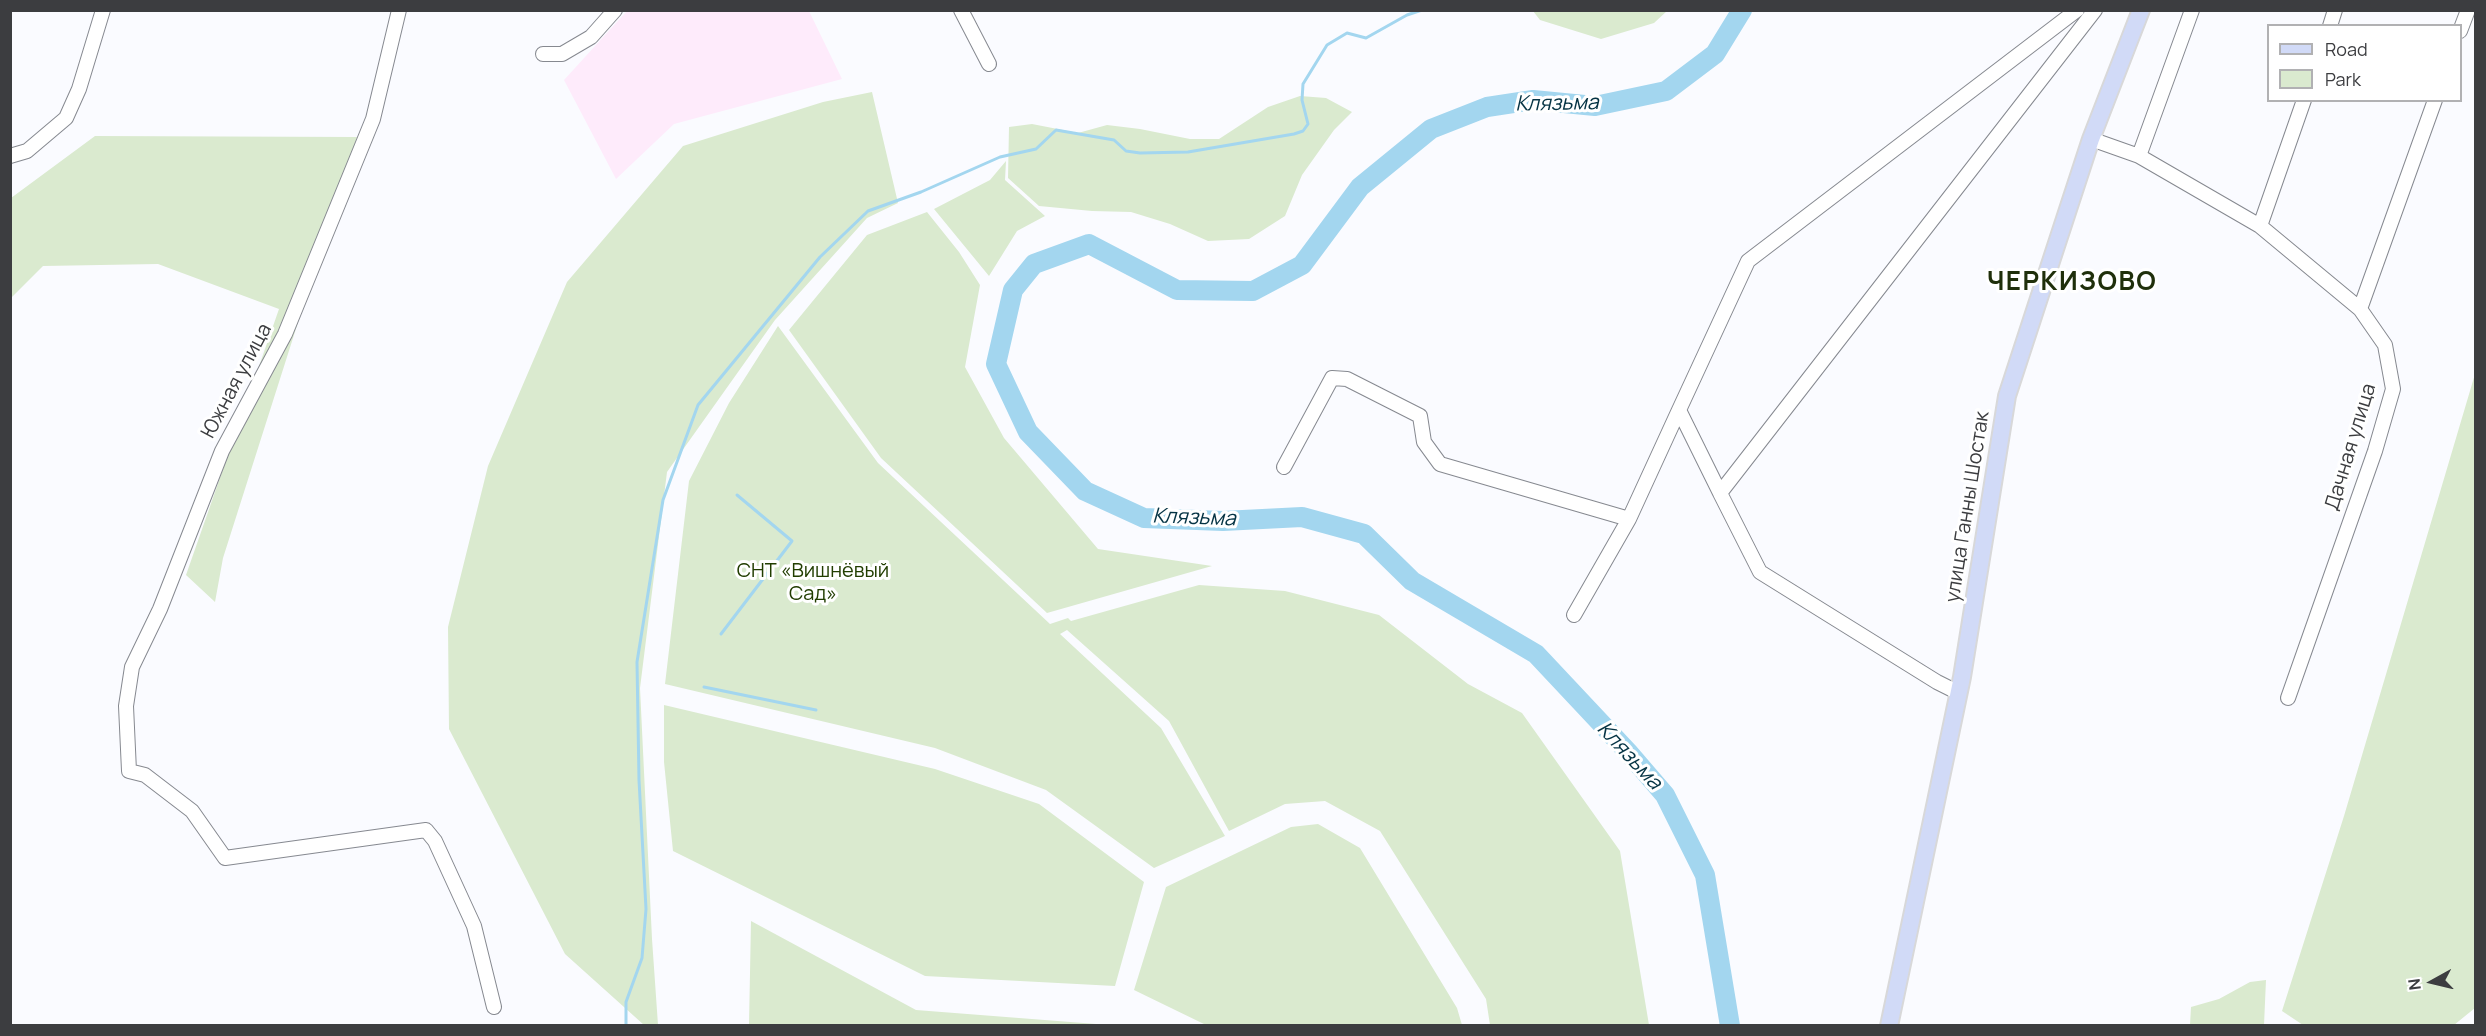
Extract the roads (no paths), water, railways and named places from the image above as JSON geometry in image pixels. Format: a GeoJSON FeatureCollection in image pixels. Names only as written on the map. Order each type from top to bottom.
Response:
{"type":"FeatureCollection","features":[{"type":"Feature","properties":{"kind":"main road","name":"улица Ганны Шостак"},"geometry":{"type":"LineString","coordinates":[[1889,1026],[1959,693],[2007,396],[2091,139],[2141,10]]}},
{"type":"Feature","properties":{"kind":"street"},"geometry":{"type":"LineString","coordinates":[[10,156],[27,151],[66,118],[79,89],[102,10]]}},
{"type":"Feature","properties":{"kind":"street","name":"Южная улица"},"geometry":{"type":"LineString","coordinates":[[399,10],[373,119],[285,334],[222,451],[160,609],[132,667],[126,706],[129,771],[145,775],[192,811],[225,858],[426,830],[435,840],[474,926],[494,1007]]}},
{"type":"Feature","properties":{"kind":"street"},"geometry":{"type":"LineString","coordinates":[[543,54],[562,54],[591,37],[615,10]]}},
{"type":"Feature","properties":{"kind":"street"},"geometry":{"type":"LineString","coordinates":[[961,10],[988,64]]}},
{"type":"Feature","properties":{"kind":"street"},"geometry":{"type":"LineString","coordinates":[[1574,615],[1629,519],[1748,261],[2077,10]]}},
{"type":"Feature","properties":{"kind":"street"},"geometry":{"type":"LineString","coordinates":[[1720,493],[2095,10]]}},
{"type":"Feature","properties":{"kind":"street"},"geometry":{"type":"LineString","coordinates":[[2139,156],[2192,10]]}},
{"type":"Feature","properties":{"kind":"street"},"geometry":{"type":"LineString","coordinates":[[2462,26],[2468,10]]}},
{"type":"Feature","properties":{"kind":"street"},"geometry":{"type":"LineString","coordinates":[[2260,226],[2303,102]]}},
{"type":"Feature","properties":{"kind":"street"},"geometry":{"type":"LineString","coordinates":[[2360,309],[2434,102]]}},
{"type":"Feature","properties":{"kind":"street","name":"Дачная улица"},"geometry":{"type":"LineString","coordinates":[[2091,139],[2139,156],[2260,226],[2360,309],[2385,345],[2393,389],[2375,450],[2288,698]]}},
{"type":"Feature","properties":{"kind":"street"},"geometry":{"type":"LineString","coordinates":[[1284,467],[1332,378],[1347,379],[1420,416],[1424,442],[1440,464],[1629,519]]}},
{"type":"Feature","properties":{"kind":"street"},"geometry":{"type":"LineString","coordinates":[[1679,410],[1760,572],[1927,676],[1959,693]]}},
{"type":"Feature","properties":{"kind":"waterway"},"geometry":{"type":"LineString","coordinates":[[626,1026],[626,1002],[642,958],[646,909],[639,780],[637,662],[663,500],[698,405],[820,257],[868,211],[921,192],[1000,157],[1036,149],[1056,130],[1114,140],[1126,151],[1140,153],[1188,152],[1303,131],[1308,124],[1302,100],[1303,84],[1327,45],[1347,33],[1366,38],[1407,15],[1422,10]]}},
{"type":"Feature","properties":{"kind":"waterway","name":"Клязьма"},"geometry":{"type":"LineString","coordinates":[[1730,1026],[1705,875],[1665,795],[1536,654],[1412,581],[1364,534],[1302,517],[1223,521],[1144,518],[1085,491],[1028,432],[996,364],[1013,290],[1034,264],[1089,244],[1177,290],[1253,291],[1302,265],[1360,187],[1431,129],[1487,107],[1533,100],[1595,106],[1666,91],[1715,54],[1742,10]]}},
{"type":"Feature","properties":{"kind":"waterway"},"geometry":{"type":"LineString","coordinates":[[721,634],[792,541],[737,495]]}},
{"type":"Feature","properties":{"kind":"waterway"},"geometry":{"type":"LineString","coordinates":[[704,687],[816,710]]}},
{"type":"Feature","properties":{"kind":"district","name":"ЧЕРКИЗОВО"},"geometry":{"type":"Point","coordinates":[2072,283]}},
{"type":"Feature","properties":{"kind":"park label","name":"СНТ «Вишнёвый Сад»"},"geometry":{"type":"Point","coordinates":[813,582]}}]}
